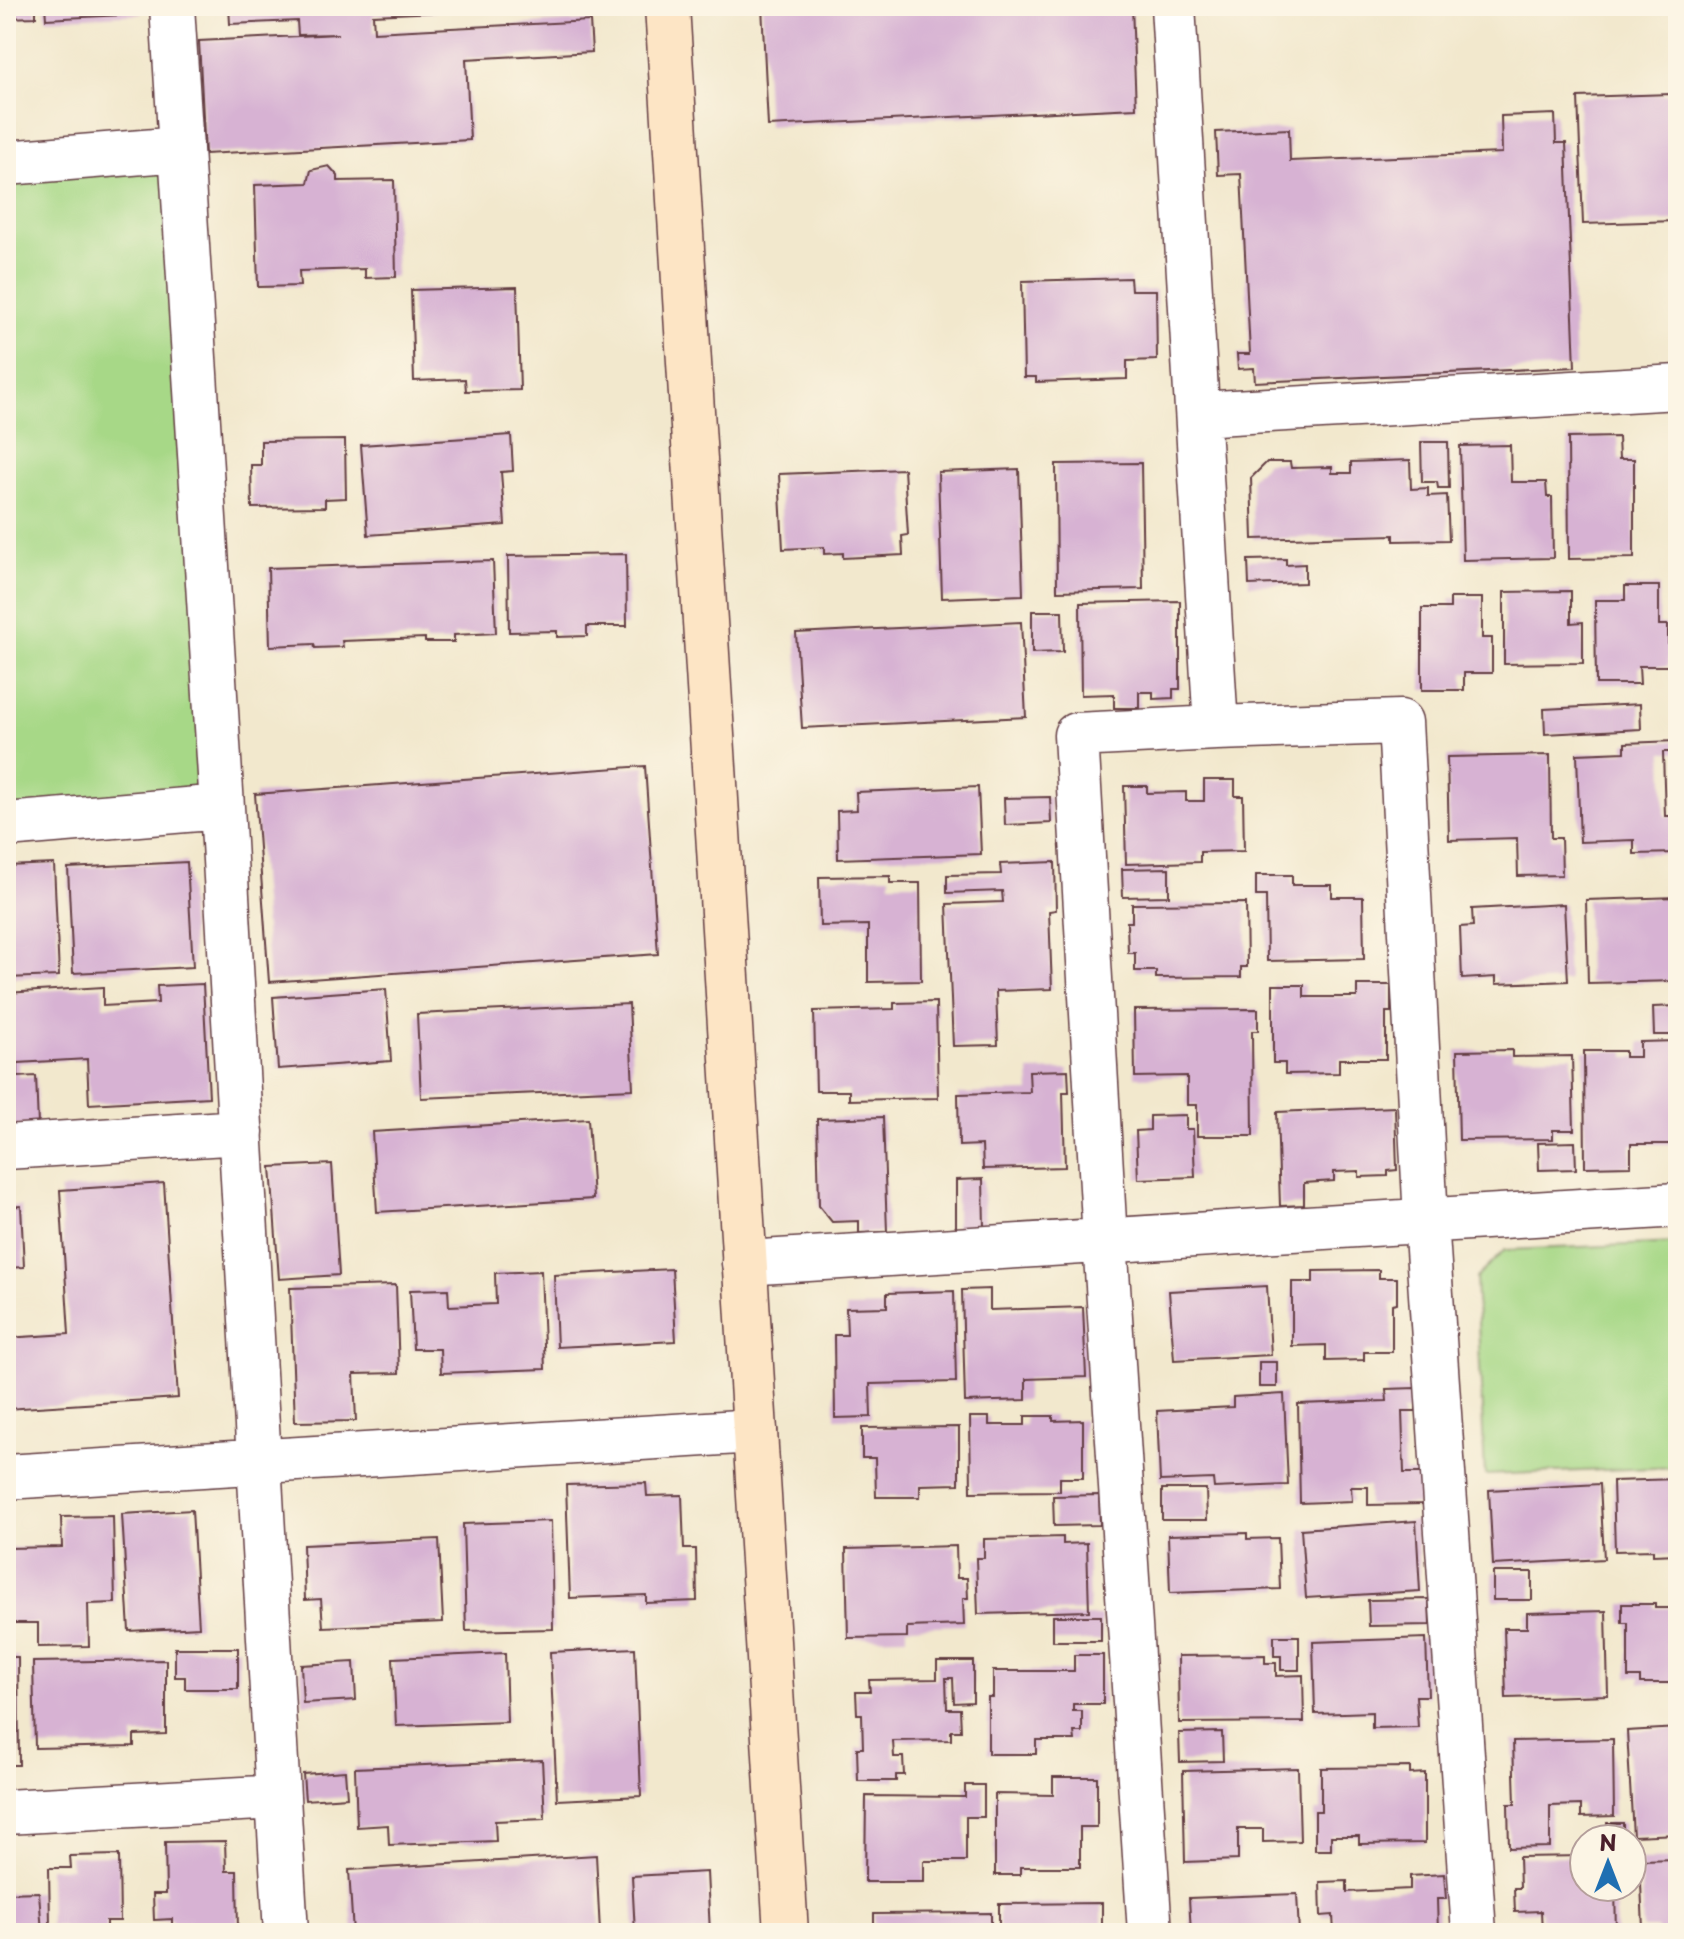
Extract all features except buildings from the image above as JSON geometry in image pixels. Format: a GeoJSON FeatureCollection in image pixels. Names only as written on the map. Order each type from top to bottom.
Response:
{"type":"FeatureCollection","features":[{"type":"Feature","properties":{"kind":"street"},"geometry":{"type":"LineString","coordinates":[[172,6],[222,807],[286,1933]]}},
{"type":"Feature","properties":{"kind":"street"},"geometry":{"type":"LineString","coordinates":[[667,6],[786,1933]]}},
{"type":"Feature","properties":{"kind":"street"},"geometry":{"type":"LineString","coordinates":[[1173,6],[1216,728]]}},
{"type":"Feature","properties":{"kind":"street"},"geometry":{"type":"LineString","coordinates":[[6,163],[181,149]]}},
{"type":"Feature","properties":{"kind":"street"},"geometry":{"type":"LineString","coordinates":[[1198,414],[1678,387]]}},
{"type":"Feature","properties":{"kind":"street"},"geometry":{"type":"LineString","coordinates":[[1150,1933],[1076,735],[1400,722],[1426,1220],[1474,1933]]}},
{"type":"Feature","properties":{"kind":"street"},"geometry":{"type":"LineString","coordinates":[[6,825],[222,807]]}},
{"type":"Feature","properties":{"kind":"street"},"geometry":{"type":"LineString","coordinates":[[6,1147],[241,1132]]}},
{"type":"Feature","properties":{"kind":"street"},"geometry":{"type":"LineString","coordinates":[[744,1263],[1678,1205]]}},
{"type":"Feature","properties":{"kind":"street"},"geometry":{"type":"LineString","coordinates":[[6,1477],[755,1431]]}},
{"type":"Feature","properties":{"kind":"street"},"geometry":{"type":"LineString","coordinates":[[6,1812],[278,1797]]}},
{"type":"Feature","properties":{"kind":"green space"},"geometry":{"type":"Polygon","coordinates":[[[175,166],[222,807],[6,825],[6,178],[175,166]]]}},
{"type":"Feature","properties":{"kind":"green space"},"geometry":{"type":"Polygon","coordinates":[[[1678,1243],[1678,1467],[1485,1475],[1476,1278],[1505,1250],[1678,1243]]]}}]}
